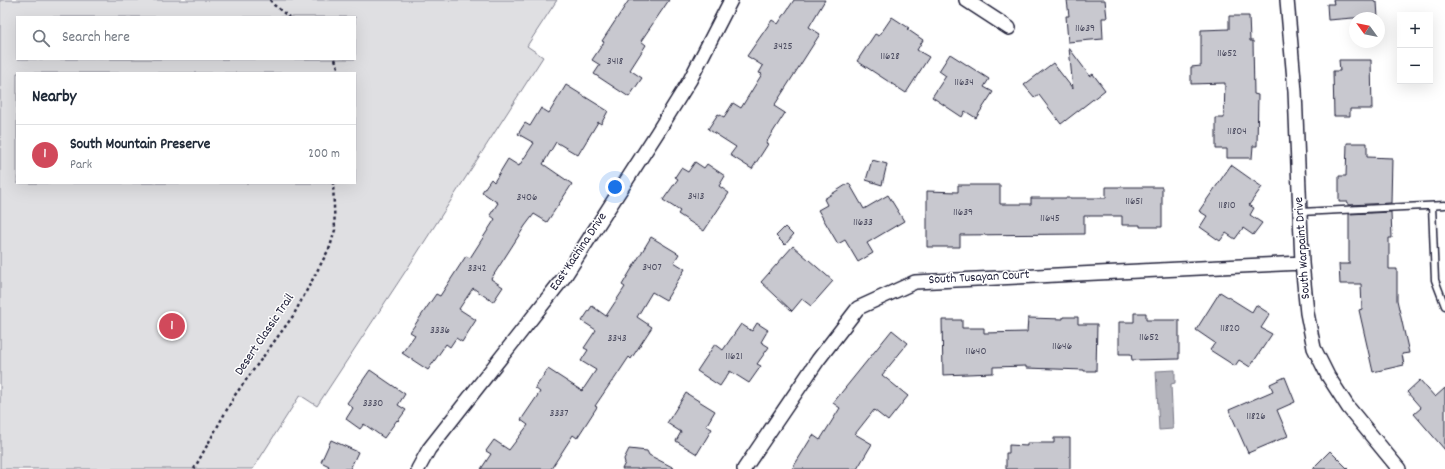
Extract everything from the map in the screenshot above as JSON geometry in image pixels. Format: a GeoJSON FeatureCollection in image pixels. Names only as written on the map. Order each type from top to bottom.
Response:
{"type":"FeatureCollection","features":[{"type":"Feature","properties":{"kind":"street","name":"East Kachina Drive"},"geometry":{"type":"LineString","coordinates":[[418,469],[429,450],[565,276],[690,80],[731,0]]}},
{"type":"Feature","properties":{"kind":"street"},"geometry":{"type":"LineString","coordinates":[[966,0],[1009,28]]}},
{"type":"Feature","properties":{"kind":"street","name":"South Warpaint Drive"},"geometry":{"type":"LineString","coordinates":[[1287,0],[1295,91],[1302,262],[1307,313],[1314,348],[1328,376],[1348,406],[1399,469]]}},
{"type":"Feature","properties":{"kind":"street","name":"South Tusayan Court"},"geometry":{"type":"LineString","coordinates":[[744,469],[818,360],[858,308],[914,282],[1302,262]]}},
{"type":"Feature","properties":{"kind":"lane"},"geometry":{"type":"LineString","coordinates":[[1300,212],[1445,205]]}},
{"type":"Feature","properties":{"kind":"lane"},"geometry":{"type":"LineString","coordinates":[[1432,206],[1435,280],[1445,306]]}},
{"type":"Feature","properties":{"kind":"path"},"geometry":{"type":"LineString","coordinates":[[270,0],[288,16]]}},
{"type":"Feature","properties":{"kind":"path"},"geometry":{"type":"LineString","coordinates":[[335,60],[340,72]]}},
{"type":"Feature","properties":{"kind":"path","name":"Desert Classic Trail"},"geometry":{"type":"LineString","coordinates":[[194,469],[235,395],[292,316],[330,247],[335,230],[333,184]]}},
{"type":"Feature","properties":{"kind":"shaded area"},"geometry":{"type":"Polygon","coordinates":[[[0,0],[557,0],[527,46],[543,57],[407,269],[317,406],[300,395],[253,469],[0,469],[0,0]]]}},
{"type":"Feature","properties":{"kind":"shaded area"},"geometry":{"type":"Polygon","coordinates":[[[1175,370],[1175,383],[1171,384],[1173,429],[1159,430],[1156,371],[1175,370]]]}},
{"type":"Feature","properties":{"kind":"building"},"geometry":{"type":"Polygon","coordinates":[[[629,0],[669,0],[641,41],[646,45],[630,70],[642,78],[629,97],[594,74],[600,65],[592,60],[604,42],[602,41],[629,0]]]}},
{"type":"Feature","properties":{"kind":"building"},"geometry":{"type":"Polygon","coordinates":[[[794,0],[825,0],[809,27],[820,34],[774,106],[785,113],[752,169],[730,155],[736,147],[708,129],[718,114],[724,117],[733,103],[741,108],[762,74],[759,73],[763,66],[747,56],[772,20],[778,24],[794,0]]]}},
{"type":"Feature","properties":{"kind":"building"},"geometry":{"type":"Polygon","coordinates":[[[1067,0],[1105,0],[1107,18],[1102,18],[1103,39],[1068,42],[1066,16],[1069,16],[1067,0]]]}},
{"type":"Feature","properties":{"kind":"building"},"geometry":{"type":"Polygon","coordinates":[[[1333,0],[1374,0],[1375,3],[1377,2],[1378,12],[1349,12],[1349,18],[1328,20],[1327,4],[1334,4],[1333,0]]]}},
{"type":"Feature","properties":{"kind":"building"},"geometry":{"type":"Polygon","coordinates":[[[1229,16],[1249,16],[1250,41],[1253,41],[1254,94],[1258,95],[1257,146],[1253,146],[1252,158],[1227,158],[1227,149],[1216,149],[1216,118],[1224,118],[1225,83],[1191,84],[1191,67],[1201,66],[1201,30],[1229,29],[1229,16]]]}},
{"type":"Feature","properties":{"kind":"building"},"geometry":{"type":"Polygon","coordinates":[[[892,17],[909,28],[907,29],[923,40],[917,50],[929,57],[906,93],[857,61],[875,34],[879,36],[892,17]]]}},
{"type":"Feature","properties":{"kind":"building"},"geometry":{"type":"Polygon","coordinates":[[[1069,48],[1090,76],[1093,74],[1105,90],[1061,124],[1039,95],[1035,98],[1024,85],[1053,63],[1073,89],[1069,48]]]}},
{"type":"Feature","properties":{"kind":"building"},"geometry":{"type":"Polygon","coordinates":[[[950,54],[989,79],[984,87],[993,92],[976,118],[965,111],[962,117],[932,97],[946,76],[939,71],[950,54]]]}},
{"type":"Feature","properties":{"kind":"building"},"geometry":{"type":"Polygon","coordinates":[[[1339,60],[1371,60],[1372,109],[1350,109],[1350,116],[1334,116],[1333,71],[1340,71],[1339,60]]]}},
{"type":"Feature","properties":{"kind":"building"},"geometry":{"type":"Polygon","coordinates":[[[566,85],[608,111],[601,124],[598,122],[578,155],[556,142],[543,164],[572,184],[547,222],[534,214],[525,226],[491,279],[503,287],[493,302],[473,288],[459,309],[476,320],[462,342],[456,338],[450,347],[446,344],[428,370],[402,353],[415,335],[410,332],[436,294],[440,296],[466,256],[470,258],[495,219],[490,215],[498,203],[482,192],[491,179],[494,182],[508,159],[519,166],[534,143],[518,134],[525,123],[530,126],[541,108],[549,113],[566,85]]]}},
{"type":"Feature","properties":{"kind":"building"},"geometry":{"type":"Polygon","coordinates":[[[1347,143],[1367,143],[1367,157],[1392,158],[1391,203],[1348,205],[1348,202],[1339,202],[1339,176],[1346,176],[1347,143]]]}},
{"type":"Feature","properties":{"kind":"building"},"geometry":{"type":"Polygon","coordinates":[[[872,160],[887,164],[882,185],[866,180],[872,160]]]}},
{"type":"Feature","properties":{"kind":"building"},"geometry":{"type":"Polygon","coordinates":[[[695,162],[704,168],[707,164],[725,176],[719,186],[729,193],[704,231],[678,214],[680,211],[663,200],[678,179],[675,177],[681,168],[688,172],[695,162]]]}},
{"type":"Feature","properties":{"kind":"building"},"geometry":{"type":"Polygon","coordinates":[[[1231,165],[1262,187],[1249,205],[1254,208],[1250,215],[1262,223],[1253,235],[1243,228],[1235,239],[1226,233],[1220,241],[1200,227],[1207,216],[1199,211],[1231,165]]]}},
{"type":"Feature","properties":{"kind":"building"},"geometry":{"type":"Polygon","coordinates":[[[849,183],[864,209],[888,195],[904,221],[867,243],[873,253],[858,262],[845,240],[838,244],[818,210],[827,205],[824,199],[849,183]]]}},
{"type":"Feature","properties":{"kind":"building"},"geometry":{"type":"Polygon","coordinates":[[[958,185],[1000,185],[1000,204],[1031,204],[1031,198],[1106,198],[1106,187],[1162,187],[1162,227],[1122,225],[1122,216],[1084,216],[1084,234],[960,235],[960,247],[927,247],[927,191],[958,192],[958,185]]]}},
{"type":"Feature","properties":{"kind":"building"},"geometry":{"type":"Polygon","coordinates":[[[1391,212],[1392,238],[1389,238],[1389,269],[1397,269],[1397,300],[1409,353],[1402,354],[1404,365],[1373,372],[1359,310],[1362,309],[1361,284],[1340,284],[1339,264],[1349,264],[1349,214],[1391,212]]]}},
{"type":"Feature","properties":{"kind":"building"},"geometry":{"type":"Polygon","coordinates":[[[785,227],[793,235],[785,245],[776,236],[785,227]]]}},
{"type":"Feature","properties":{"kind":"building"},"geometry":{"type":"Polygon","coordinates":[[[651,237],[679,254],[674,262],[685,269],[666,300],[652,292],[637,317],[652,327],[631,359],[629,357],[595,406],[597,407],[577,438],[573,435],[551,469],[481,469],[491,454],[486,451],[494,440],[509,450],[528,425],[521,420],[540,392],[535,388],[548,369],[582,391],[596,370],[581,361],[588,350],[584,348],[596,330],[582,321],[592,306],[606,316],[625,287],[622,285],[651,237]]]}},
{"type":"Feature","properties":{"kind":"building"},"geometry":{"type":"Polygon","coordinates":[[[793,246],[833,281],[811,306],[802,299],[792,311],[761,282],[793,246]]]}},
{"type":"Feature","properties":{"kind":"building"},"geometry":{"type":"Polygon","coordinates":[[[1220,292],[1252,312],[1256,305],[1270,314],[1261,328],[1272,334],[1250,367],[1239,360],[1235,366],[1210,350],[1215,343],[1196,330],[1220,292]]]}},
{"type":"Feature","properties":{"kind":"building"},"geometry":{"type":"Polygon","coordinates":[[[1134,313],[1146,313],[1146,320],[1179,320],[1179,359],[1132,360],[1131,354],[1119,354],[1119,322],[1134,322],[1134,313]]]}},
{"type":"Feature","properties":{"kind":"building"},"geometry":{"type":"Polygon","coordinates":[[[1063,317],[1078,317],[1078,324],[1097,324],[1096,371],[1026,368],[1026,366],[993,367],[993,373],[943,375],[942,320],[962,320],[962,328],[984,328],[984,333],[1027,332],[1028,318],[1063,319],[1063,317]]]}},
{"type":"Feature","properties":{"kind":"building"},"geometry":{"type":"Polygon","coordinates":[[[757,323],[768,330],[761,342],[769,347],[757,364],[761,366],[749,383],[730,371],[720,386],[697,371],[715,344],[723,350],[741,324],[752,331],[757,323]]]}},
{"type":"Feature","properties":{"kind":"building"},"geometry":{"type":"Polygon","coordinates":[[[892,330],[908,343],[882,375],[908,396],[888,421],[874,410],[855,434],[872,444],[857,469],[792,469],[813,435],[820,440],[840,408],[833,403],[892,330]]]}},
{"type":"Feature","properties":{"kind":"building"},"geometry":{"type":"Polygon","coordinates":[[[370,370],[405,394],[398,405],[406,410],[384,438],[364,424],[360,429],[346,419],[353,408],[347,403],[370,370]]]}},
{"type":"Feature","properties":{"kind":"building"},"geometry":{"type":"Polygon","coordinates":[[[1285,377],[1295,402],[1277,410],[1288,436],[1248,453],[1229,410],[1273,391],[1270,384],[1285,377]]]}},
{"type":"Feature","properties":{"kind":"building"},"geometry":{"type":"Polygon","coordinates":[[[1420,380],[1435,397],[1445,388],[1445,450],[1414,414],[1421,408],[1407,392],[1420,380]]]}},
{"type":"Feature","properties":{"kind":"building"},"geometry":{"type":"Polygon","coordinates":[[[686,393],[715,411],[706,426],[712,429],[697,454],[676,441],[681,432],[667,423],[686,393]]]}},
{"type":"Feature","properties":{"kind":"building"},"geometry":{"type":"Polygon","coordinates":[[[1054,438],[1070,438],[1070,469],[1006,469],[1006,453],[1009,453],[1009,445],[1027,446],[1027,443],[1054,443],[1054,438]]]}},
{"type":"Feature","properties":{"kind":"building"},"geometry":{"type":"Polygon","coordinates":[[[331,440],[358,452],[350,469],[327,469],[329,466],[321,462],[331,440]]]}},
{"type":"Feature","properties":{"kind":"building"},"geometry":{"type":"Polygon","coordinates":[[[629,449],[647,451],[649,455],[676,469],[622,469],[625,463],[624,459],[629,449]]]}},
{"type":"Feature","properties":{"kind":"building"},"geometry":{"type":"Polygon","coordinates":[[[1330,451],[1348,469],[1312,469],[1330,451]]]}},
{"type":"Feature","properties":{"kind":"place","name":"South Mountain Preserve"},"geometry":{"type":"Point","coordinates":[172,326]}}]}
